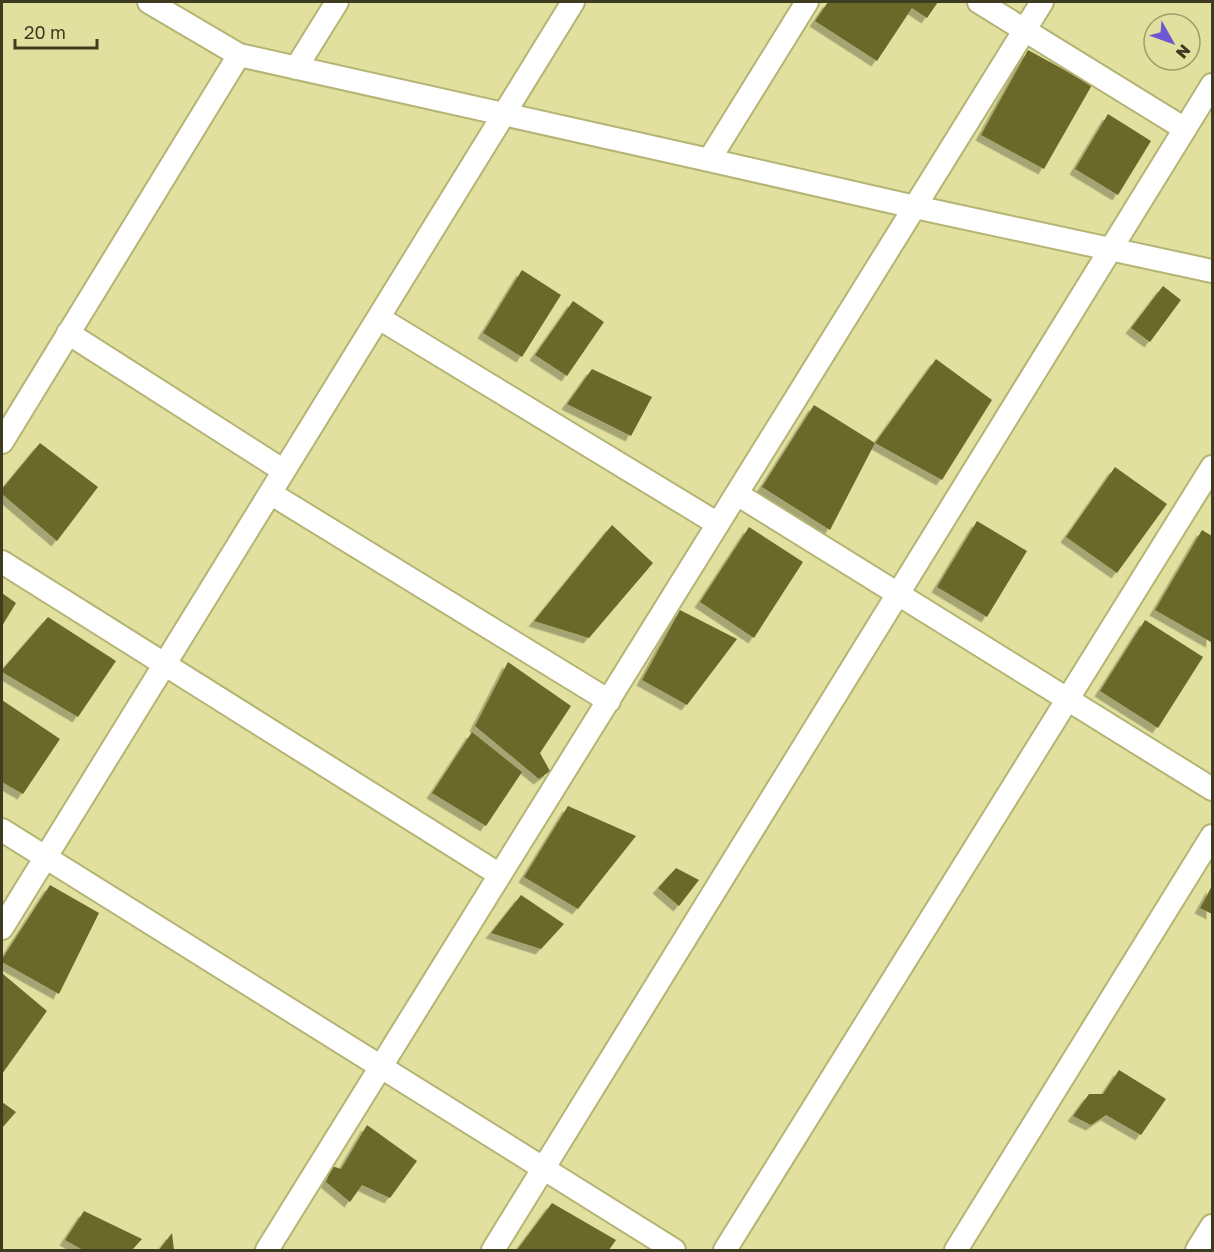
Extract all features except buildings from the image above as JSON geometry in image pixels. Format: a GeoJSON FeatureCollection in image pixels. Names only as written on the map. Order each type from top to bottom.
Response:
{"type":"FeatureCollection","features":[{"type":"Feature","properties":{"kind":"street"},"geometry":{"type":"LineString","coordinates":[[148,2],[238,55],[915,207],[1212,271]]}},
{"type":"Feature","properties":{"kind":"street"},"geometry":{"type":"LineString","coordinates":[[296,68],[337,2]]}},
{"type":"Feature","properties":{"kind":"street"},"geometry":{"type":"LineString","coordinates":[[2,928],[573,2]]}},
{"type":"Feature","properties":{"kind":"street"},"geometry":{"type":"LineString","coordinates":[[709,159],[807,2]]}},
{"type":"Feature","properties":{"kind":"street"},"geometry":{"type":"LineString","coordinates":[[979,2],[1185,129]]}},
{"type":"Feature","properties":{"kind":"street"},"geometry":{"type":"LineString","coordinates":[[267,1251],[1042,2]]}},
{"type":"Feature","properties":{"kind":"street"},"geometry":{"type":"LineString","coordinates":[[2,442],[238,55]]}},
{"type":"Feature","properties":{"kind":"street"},"geometry":{"type":"LineString","coordinates":[[493,1251],[1212,86]]}},
{"type":"Feature","properties":{"kind":"street"},"geometry":{"type":"LineString","coordinates":[[379,318],[718,524]]}},
{"type":"Feature","properties":{"kind":"street"},"geometry":{"type":"LineString","coordinates":[[68,333],[284,471]]}},
{"type":"Feature","properties":{"kind":"street"},"geometry":{"type":"LineString","coordinates":[[725,1251],[1212,467]]}},
{"type":"Feature","properties":{"kind":"street"},"geometry":{"type":"LineString","coordinates":[[270,493],[609,701]]}},
{"type":"Feature","properties":{"kind":"street"},"geometry":{"type":"LineString","coordinates":[[737,494],[1212,789]]}},
{"type":"Feature","properties":{"kind":"street"},"geometry":{"type":"LineString","coordinates":[[2,562],[500,875]]}},
{"type":"Feature","properties":{"kind":"street"},"geometry":{"type":"LineString","coordinates":[[2,830],[674,1251]]}},
{"type":"Feature","properties":{"kind":"street"},"geometry":{"type":"LineString","coordinates":[[956,1251],[1212,836]]}},
{"type":"Feature","properties":{"kind":"street"},"geometry":{"type":"LineString","coordinates":[[1197,1251],[1212,1226]]}}]}
